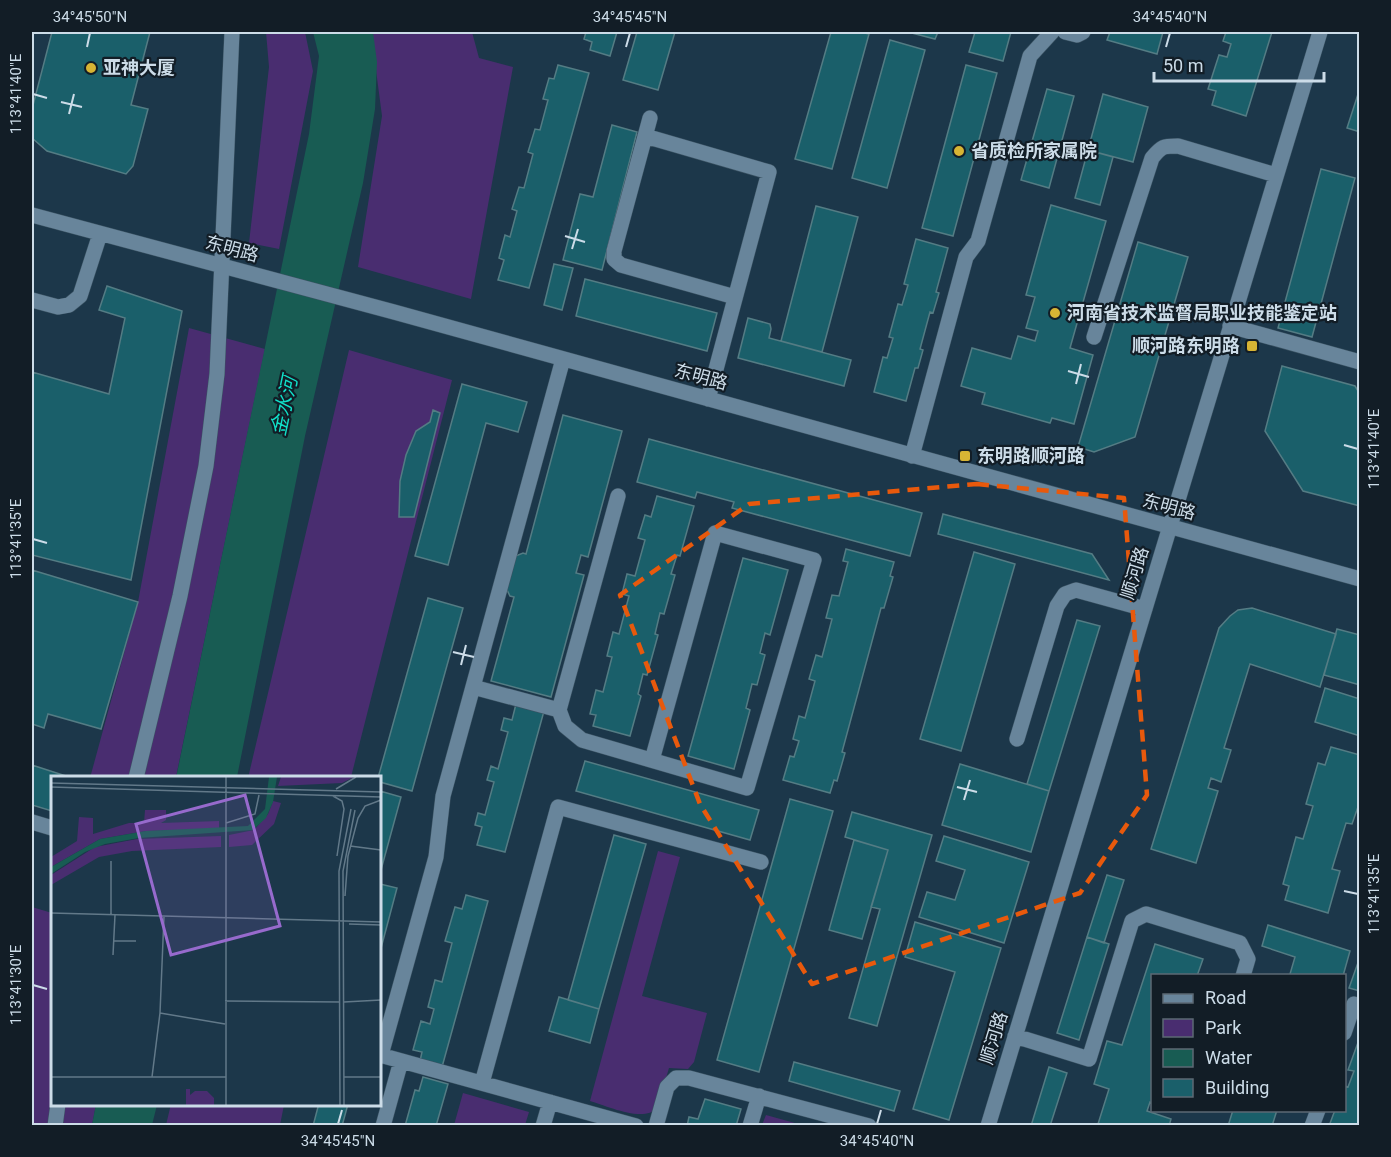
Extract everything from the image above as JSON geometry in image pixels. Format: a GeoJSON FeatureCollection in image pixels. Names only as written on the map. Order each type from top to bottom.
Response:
{"type":"FeatureCollection","features":[{"type":"Feature","properties":{"kind":"street"},"geometry":{"type":"LineString","coordinates":[[136,776],[180,596],[206,466],[217,374],[232,32]]}},
{"type":"Feature","properties":{"kind":"street"},"geometry":{"type":"LineString","coordinates":[[912,456],[966,257],[978,242],[1030,56],[1052,32]]}},
{"type":"Feature","properties":{"kind":"street"},"geometry":{"type":"LineString","coordinates":[[1065,32],[1077,35],[1083,32]]}},
{"type":"Feature","properties":{"kind":"street","name":"顺河路"},"geometry":{"type":"LineString","coordinates":[[988,1125],[1320,32]]}},
{"type":"Feature","properties":{"kind":"street"},"geometry":{"type":"LineString","coordinates":[[650,118],[614,251],[614,259],[621,265],[735,297]]}},
{"type":"Feature","properties":{"kind":"street"},"geometry":{"type":"LineString","coordinates":[[645,136],[770,172],[708,399]]}},
{"type":"Feature","properties":{"kind":"street"},"geometry":{"type":"LineString","coordinates":[[1094,337],[1152,158],[1159,150],[1165,146],[1178,146],[1276,175]]}},
{"type":"Feature","properties":{"kind":"street","name":"东明路"},"geometry":{"type":"LineString","coordinates":[[32,215],[382,309],[1359,579]]}},
{"type":"Feature","properties":{"kind":"street"},"geometry":{"type":"LineString","coordinates":[[32,300],[58,307],[69,305],[80,296],[100,234]]}},
{"type":"Feature","properties":{"kind":"street"},"geometry":{"type":"LineString","coordinates":[[1230,326],[1359,362]]}},
{"type":"Feature","properties":{"kind":"street"},"geometry":{"type":"LineString","coordinates":[[381,1051],[436,857],[443,796],[563,359]]}},
{"type":"Feature","properties":{"kind":"street"},"geometry":{"type":"LineString","coordinates":[[618,496],[559,710],[565,726],[582,740],[747,788],[814,560],[715,533],[652,760]]}},
{"type":"Feature","properties":{"kind":"street"},"geometry":{"type":"LineString","coordinates":[[1017,739],[1057,606],[1065,594],[1076,591],[1145,609]]}},
{"type":"Feature","properties":{"kind":"street"},"geometry":{"type":"LineString","coordinates":[[473,687],[559,710]]}},
{"type":"Feature","properties":{"kind":"street"},"geometry":{"type":"LineString","coordinates":[[482,1083],[558,807],[761,862]]}},
{"type":"Feature","properties":{"kind":"street"},"geometry":{"type":"LineString","coordinates":[[32,822],[51,828]]}},
{"type":"Feature","properties":{"kind":"street"},"geometry":{"type":"LineString","coordinates":[[1016,1036],[1089,1059],[1132,921],[1146,914],[1240,944],[1248,959],[1243,974]]}},
{"type":"Feature","properties":{"kind":"street"},"geometry":{"type":"LineString","coordinates":[[1346,1027],[1354,1004]]}},
{"type":"Feature","properties":{"kind":"street"},"geometry":{"type":"LineString","coordinates":[[381,1055],[636,1125]]}},
{"type":"Feature","properties":{"kind":"street"},"geometry":{"type":"LineString","coordinates":[[383,1125],[401,1061]]}},
{"type":"Feature","properties":{"kind":"street"},"geometry":{"type":"LineString","coordinates":[[656,1125],[667,1087],[676,1078],[689,1078],[844,1122],[869,1125]]}},
{"type":"Feature","properties":{"kind":"street"},"geometry":{"type":"LineString","coordinates":[[750,1125],[759,1096]]}},
{"type":"Feature","properties":{"kind":"street"},"geometry":{"type":"LineString","coordinates":[[543,1125],[550,1102]]}},
{"type":"Feature","properties":{"kind":"street"},"geometry":{"type":"LineString","coordinates":[[55,1125],[58,1106]]}},
{"type":"Feature","properties":{"kind":"highlighted area"},"geometry":{"type":"Polygon","coordinates":[[[977,484],[1124,498],[1147,795],[1080,893],[812,984],[700,804],[620,595],[749,504],[977,484]]]}},
{"type":"Feature","properties":{"kind":"green space"},"geometry":{"type":"Polygon","coordinates":[[[266,32],[305,32],[313,71],[279,249],[249,243],[269,67],[266,32]]]}},
{"type":"Feature","properties":{"kind":"green space"},"geometry":{"type":"Polygon","coordinates":[[[371,32],[472,32],[479,58],[513,67],[471,299],[358,267],[382,116],[371,32]]]}},
{"type":"Feature","properties":{"kind":"green space"},"geometry":{"type":"Polygon","coordinates":[[[189,328],[265,349],[176,776],[91,776],[138,602],[189,328]]]}},
{"type":"Feature","properties":{"kind":"green space"},"geometry":{"type":"Polygon","coordinates":[[[349,350],[452,380],[351,776],[248,776],[349,350]]]}},
{"type":"Feature","properties":{"kind":"green space"},"geometry":{"type":"Polygon","coordinates":[[[658,851],[680,857],[642,996],[707,1013],[694,1062],[688,1069],[669,1068],[657,1108],[651,1112],[635,1114],[590,1101],[658,851]]]}},
{"type":"Feature","properties":{"kind":"green space"},"geometry":{"type":"Polygon","coordinates":[[[32,907],[51,913],[51,1106],[96,1106],[92,1125],[32,1125],[32,907]]]}},
{"type":"Feature","properties":{"kind":"green space"},"geometry":{"type":"Polygon","coordinates":[[[463,1093],[529,1112],[525,1125],[454,1125],[463,1093]]]}},
{"type":"Feature","properties":{"kind":"green space"},"geometry":{"type":"Polygon","coordinates":[[[171,1106],[284,1106],[280,1125],[166,1125],[171,1106]]]}},
{"type":"Feature","properties":{"kind":"green space"},"geometry":{"type":"Polygon","coordinates":[[[766,1115],[802,1125],[762,1125],[766,1115]]]}},
{"type":"Feature","properties":{"kind":"water","name":"金水河"},"geometry":{"type":"Polygon","coordinates":[[[313,32],[373,32],[377,62],[375,109],[363,183],[305,436],[237,776],[176,776],[309,134],[319,56],[313,32]]]}},
{"type":"Feature","properties":{"kind":"water"},"geometry":{"type":"Polygon","coordinates":[[[96,1106],[157,1106],[152,1125],[92,1125],[96,1106]]]}},
{"type":"Feature","properties":{"kind":"building","name":"亚神大厦"},"geometry":{"type":"Polygon","coordinates":[[[52,32],[150,32],[131,105],[148,109],[133,166],[126,174],[47,151],[32,138],[32,109],[52,32]]]}},
{"type":"Feature","properties":{"kind":"building"},"geometry":{"type":"Polygon","coordinates":[[[586,32],[617,32],[610,56],[590,50],[592,42],[584,39],[586,32]]]}},
{"type":"Feature","properties":{"kind":"building"},"geometry":{"type":"Polygon","coordinates":[[[637,32],[675,32],[658,90],[623,80],[637,32]]]}},
{"type":"Feature","properties":{"kind":"building"},"geometry":{"type":"Polygon","coordinates":[[[831,32],[869,34],[832,169],[795,159],[831,32]]]}},
{"type":"Feature","properties":{"kind":"building"},"geometry":{"type":"Polygon","coordinates":[[[908,32],[938,32],[935,39],[908,32]]]}},
{"type":"Feature","properties":{"kind":"building"},"geometry":{"type":"Polygon","coordinates":[[[975,32],[1011,32],[1003,61],[969,52],[975,32]]]}},
{"type":"Feature","properties":{"kind":"building"},"geometry":{"type":"Polygon","coordinates":[[[1110,32],[1163,32],[1157,54],[1107,40],[1110,32]]]}},
{"type":"Feature","properties":{"kind":"building"},"geometry":{"type":"Polygon","coordinates":[[[1226,32],[1272,32],[1246,116],[1212,105],[1216,91],[1208,89],[1219,55],[1227,57],[1231,44],[1223,41],[1226,32]]]}},
{"type":"Feature","properties":{"kind":"building"},"geometry":{"type":"Polygon","coordinates":[[[890,40],[925,50],[887,188],[852,178],[890,40]]]}},
{"type":"Feature","properties":{"kind":"building"},"geometry":{"type":"Polygon","coordinates":[[[558,65],[589,73],[529,288],[498,280],[504,260],[499,258],[505,235],[510,237],[517,211],[512,209],[519,187],[524,188],[533,154],[528,152],[535,129],[540,130],[548,100],[543,99],[549,78],[554,79],[558,65]]]}},
{"type":"Feature","properties":{"kind":"building","name":"省质检所家属院"},"geometry":{"type":"Polygon","coordinates":[[[966,65],[997,73],[953,236],[922,228],[966,65]]]}},
{"type":"Feature","properties":{"kind":"building"},"geometry":{"type":"Polygon","coordinates":[[[1360,88],[1360,132],[1347,128],[1360,88]]]}},
{"type":"Feature","properties":{"kind":"building"},"geometry":{"type":"Polygon","coordinates":[[[1047,89],[1074,96],[1049,188],[1021,180],[1047,89]]]}},
{"type":"Feature","properties":{"kind":"building"},"geometry":{"type":"Polygon","coordinates":[[[1103,94],[1148,107],[1133,162],[1088,150],[1103,94]]]}},
{"type":"Feature","properties":{"kind":"building"},"geometry":{"type":"Polygon","coordinates":[[[612,125],[637,132],[602,270],[563,260],[580,194],[593,197],[612,125]]]}},
{"type":"Feature","properties":{"kind":"building"},"geometry":{"type":"Polygon","coordinates":[[[1088,150],[1113,157],[1100,205],[1075,198],[1088,150]]]}},
{"type":"Feature","properties":{"kind":"building"},"geometry":{"type":"Polygon","coordinates":[[[1321,169],[1355,178],[1312,337],[1278,328],[1321,169]]]}},
{"type":"Feature","properties":{"kind":"building","name":"河南省技术监督局职业技能鉴定站"},"geometry":{"type":"Polygon","coordinates":[[[1051,205],[1106,221],[1070,348],[1093,355],[1074,424],[1052,418],[1050,423],[982,404],[985,393],[961,386],[972,348],[1011,359],[1018,336],[1035,341],[1038,331],[1026,328],[1035,297],[1026,295],[1051,205]]]}},
{"type":"Feature","properties":{"kind":"building"},"geometry":{"type":"Polygon","coordinates":[[[816,206],[858,217],[822,352],[781,341],[816,206]]]}},
{"type":"Feature","properties":{"kind":"building"},"geometry":{"type":"Polygon","coordinates":[[[916,239],[948,248],[936,292],[939,293],[933,313],[930,312],[920,349],[923,350],[918,368],[915,368],[906,401],[874,392],[883,357],[887,358],[893,338],[889,337],[898,304],[902,305],[908,285],[904,284],[916,239]]]}},
{"type":"Feature","properties":{"kind":"building"},"geometry":{"type":"Polygon","coordinates":[[[1138,242],[1188,257],[1135,437],[1094,452],[1078,447],[1138,242]]]}},
{"type":"Feature","properties":{"kind":"building"},"geometry":{"type":"Polygon","coordinates":[[[554,264],[573,268],[562,310],[544,305],[554,264]]]}},
{"type":"Feature","properties":{"kind":"building"},"geometry":{"type":"Polygon","coordinates":[[[585,279],[717,313],[707,351],[576,316],[585,279]]]}},
{"type":"Feature","properties":{"kind":"building"},"geometry":{"type":"Polygon","coordinates":[[[107,286],[182,311],[131,580],[32,555],[32,372],[109,394],[125,318],[99,310],[107,286]]]}},
{"type":"Feature","properties":{"kind":"building"},"geometry":{"type":"Polygon","coordinates":[[[748,318],[770,324],[769,338],[851,360],[844,386],[738,358],[748,318]]]}},
{"type":"Feature","properties":{"kind":"building"},"geometry":{"type":"Polygon","coordinates":[[[1282,366],[1355,386],[1360,394],[1360,506],[1303,491],[1265,431],[1282,366]]]}},
{"type":"Feature","properties":{"kind":"building"},"geometry":{"type":"Polygon","coordinates":[[[462,384],[527,402],[518,432],[486,423],[448,565],[415,556],[462,384]]]}},
{"type":"Feature","properties":{"kind":"building"},"geometry":{"type":"Polygon","coordinates":[[[433,410],[440,413],[414,517],[399,517],[400,481],[406,455],[416,431],[430,422],[433,410]]]}},
{"type":"Feature","properties":{"kind":"building"},"geometry":{"type":"Polygon","coordinates":[[[563,415],[622,431],[588,557],[581,555],[576,573],[584,575],[551,697],[491,681],[514,597],[510,596],[505,586],[513,557],[526,554],[563,415]]]}},
{"type":"Feature","properties":{"kind":"building"},"geometry":{"type":"Polygon","coordinates":[[[649,439],[922,513],[910,556],[732,508],[734,502],[697,492],[695,498],[637,482],[649,439]]]}},
{"type":"Feature","properties":{"kind":"building"},"geometry":{"type":"Polygon","coordinates":[[[657,496],[694,506],[680,556],[677,555],[671,574],[675,575],[664,614],[660,613],[655,634],[658,635],[647,675],[643,674],[638,694],[641,696],[630,736],[593,726],[596,715],[590,714],[596,690],[603,692],[612,657],[607,656],[613,632],[619,634],[629,596],[622,594],[627,574],[635,576],[645,540],[638,538],[645,515],[651,517],[657,496]]]}},
{"type":"Feature","properties":{"kind":"building"},"geometry":{"type":"Polygon","coordinates":[[[943,514],[1092,554],[1109,580],[938,534],[943,514]]]}},
{"type":"Feature","properties":{"kind":"building"},"geometry":{"type":"Polygon","coordinates":[[[846,549],[894,562],[890,576],[893,577],[884,608],[881,608],[842,752],[845,753],[837,781],[834,780],[830,793],[783,780],[790,756],[794,757],[799,741],[793,739],[799,716],[805,718],[815,681],[809,679],[816,655],[822,657],[832,619],[826,618],[832,595],[839,596],[848,562],[843,561],[846,549]]]}},
{"type":"Feature","properties":{"kind":"building"},"geometry":{"type":"Polygon","coordinates":[[[974,552],[1015,564],[961,751],[920,739],[974,552]]]}},
{"type":"Feature","properties":{"kind":"building"},"geometry":{"type":"Polygon","coordinates":[[[743,558],[788,570],[770,635],[765,633],[760,653],[765,655],[757,685],[752,684],[746,708],[750,710],[734,769],[688,756],[743,558]]]}},
{"type":"Feature","properties":{"kind":"building"},"geometry":{"type":"Polygon","coordinates":[[[32,570],[138,602],[101,729],[48,714],[44,728],[32,724],[32,570]]]}},
{"type":"Feature","properties":{"kind":"building"},"geometry":{"type":"Polygon","coordinates":[[[428,598],[463,608],[412,791],[381,782],[381,776],[379,776],[428,598]]]}},
{"type":"Feature","properties":{"kind":"building"},"geometry":{"type":"Polygon","coordinates":[[[1252,608],[1336,634],[1320,687],[1250,664],[1224,748],[1231,750],[1221,782],[1211,778],[1208,788],[1218,791],[1196,863],[1151,849],[1219,628],[1238,610],[1252,608]]]}},
{"type":"Feature","properties":{"kind":"building"},"geometry":{"type":"Polygon","coordinates":[[[1077,620],[1100,626],[1049,791],[1027,784],[1077,620]]]}},
{"type":"Feature","properties":{"kind":"building"},"geometry":{"type":"Polygon","coordinates":[[[1337,629],[1360,635],[1360,685],[1324,675],[1337,629]]]}},
{"type":"Feature","properties":{"kind":"building"},"geometry":{"type":"Polygon","coordinates":[[[1325,688],[1360,699],[1360,736],[1315,722],[1325,688]]]}},
{"type":"Feature","properties":{"kind":"building"},"geometry":{"type":"Polygon","coordinates":[[[516,704],[544,711],[505,852],[477,845],[482,827],[475,825],[478,813],[485,815],[494,782],[487,780],[491,766],[498,769],[508,732],[501,730],[504,718],[512,720],[516,704]]]}},
{"type":"Feature","properties":{"kind":"building"},"geometry":{"type":"Polygon","coordinates":[[[1331,747],[1360,755],[1360,801],[1352,824],[1346,823],[1332,869],[1340,871],[1328,913],[1285,900],[1289,886],[1283,884],[1296,837],[1303,839],[1313,806],[1306,804],[1318,763],[1325,765],[1331,747]]]}},
{"type":"Feature","properties":{"kind":"building"},"geometry":{"type":"Polygon","coordinates":[[[585,761],[759,810],[750,840],[576,791],[585,761]]]}},
{"type":"Feature","properties":{"kind":"building"},"geometry":{"type":"Polygon","coordinates":[[[960,764],[1049,791],[1031,852],[942,825],[960,764]]]}},
{"type":"Feature","properties":{"kind":"building"},"geometry":{"type":"Polygon","coordinates":[[[32,765],[66,776],[51,776],[51,811],[32,805],[32,765]]]}},
{"type":"Feature","properties":{"kind":"building"},"geometry":{"type":"Polygon","coordinates":[[[381,791],[401,797],[381,870],[381,791]]]}},
{"type":"Feature","properties":{"kind":"building"},"geometry":{"type":"Polygon","coordinates":[[[790,799],[833,811],[759,1072],[717,1060],[790,799]]]}},
{"type":"Feature","properties":{"kind":"building"},"geometry":{"type":"Polygon","coordinates":[[[852,812],[932,835],[877,1026],[849,1018],[880,909],[871,907],[888,850],[845,837],[852,812]]]}},
{"type":"Feature","properties":{"kind":"building"},"geometry":{"type":"Polygon","coordinates":[[[614,835],[646,844],[599,1009],[568,1000],[614,835]]]}},
{"type":"Feature","properties":{"kind":"building"},"geometry":{"type":"Polygon","coordinates":[[[944,836],[1029,862],[1004,943],[919,917],[927,892],[955,900],[965,870],[936,861],[944,836]]]}},
{"type":"Feature","properties":{"kind":"building"},"geometry":{"type":"Polygon","coordinates":[[[854,840],[888,850],[862,939],[829,930],[854,840]]]}},
{"type":"Feature","properties":{"kind":"building"},"geometry":{"type":"Polygon","coordinates":[[[1107,875],[1124,880],[1104,943],[1087,937],[1107,875]]]}},
{"type":"Feature","properties":{"kind":"building"},"geometry":{"type":"Polygon","coordinates":[[[381,884],[397,888],[381,948],[381,884]]]}},
{"type":"Feature","properties":{"kind":"building"},"geometry":{"type":"Polygon","coordinates":[[[466,895],[488,901],[442,1067],[420,1061],[422,1052],[413,1050],[421,1021],[430,1024],[434,1009],[428,1007],[435,980],[442,982],[452,943],[445,941],[455,907],[462,909],[466,895]]]}},
{"type":"Feature","properties":{"kind":"building"},"geometry":{"type":"Polygon","coordinates":[[[915,922],[1001,948],[949,1120],[913,1109],[955,972],[905,957],[915,922]]]}},
{"type":"Feature","properties":{"kind":"building"},"geometry":{"type":"Polygon","coordinates":[[[1268,925],[1350,951],[1344,974],[1290,974],[1295,957],[1262,946],[1268,925]]]}},
{"type":"Feature","properties":{"kind":"building"},"geometry":{"type":"Polygon","coordinates":[[[1087,937],[1109,944],[1079,1040],[1057,1033],[1087,937]]]}},
{"type":"Feature","properties":{"kind":"building"},"geometry":{"type":"Polygon","coordinates":[[[1155,944],[1203,959],[1198,974],[1151,974],[1151,1102],[1147,1111],[1171,1119],[1169,1126],[1103,1126],[1098,1124],[1109,1089],[1094,1084],[1107,1041],[1122,1045],[1155,944]]]}},
{"type":"Feature","properties":{"kind":"building"},"geometry":{"type":"Polygon","coordinates":[[[1360,957],[1360,991],[1349,988],[1360,957]]]}},
{"type":"Feature","properties":{"kind":"building"},"geometry":{"type":"Polygon","coordinates":[[[559,997],[599,1009],[590,1043],[549,1031],[559,997]]]}},
{"type":"Feature","properties":{"kind":"building"},"geometry":{"type":"Polygon","coordinates":[[[1360,1037],[1360,1126],[1329,1126],[1334,1112],[1346,1112],[1346,1086],[1348,1087],[1354,1071],[1348,1070],[1360,1037]]]}},
{"type":"Feature","properties":{"kind":"building"},"geometry":{"type":"Polygon","coordinates":[[[794,1062],[900,1091],[894,1111],[789,1081],[794,1062]]]}},
{"type":"Feature","properties":{"kind":"building"},"geometry":{"type":"Polygon","coordinates":[[[1049,1067],[1067,1073],[1050,1126],[1031,1126],[1049,1067]]]}},
{"type":"Feature","properties":{"kind":"building"},"geometry":{"type":"Polygon","coordinates":[[[423,1077],[448,1084],[436,1126],[405,1126],[415,1090],[419,1091],[423,1077]]]}},
{"type":"Feature","properties":{"kind":"building"},"geometry":{"type":"Polygon","coordinates":[[[705,1099],[741,1109],[736,1126],[687,1126],[689,1117],[698,1119],[705,1099]]]}},
{"type":"Feature","properties":{"kind":"building"},"geometry":{"type":"Polygon","coordinates":[[[347,1106],[342,1126],[313,1126],[318,1107],[347,1106]]]}},
{"type":"Feature","properties":{"kind":"building"},"geometry":{"type":"Polygon","coordinates":[[[1232,1112],[1276,1112],[1272,1126],[1228,1126],[1232,1112]]]}},
{"type":"Feature","properties":{"kind":"place","name":"亚神大厦"},"geometry":{"type":"Point","coordinates":[91,68]}},
{"type":"Feature","properties":{"kind":"place","name":"省质检所家属院"},"geometry":{"type":"Point","coordinates":[959,151]}},
{"type":"Feature","properties":{"kind":"place","name":"河南省技术监督局职业技能鉴定站"},"geometry":{"type":"Point","coordinates":[1055,313]}},
{"type":"Feature","properties":{"kind":"place","name":"顺河路东明路"},"geometry":{"type":"Point","coordinates":[1252,346]}},
{"type":"Feature","properties":{"kind":"place","name":"东明路顺河路"},"geometry":{"type":"Point","coordinates":[965,456]}}]}
